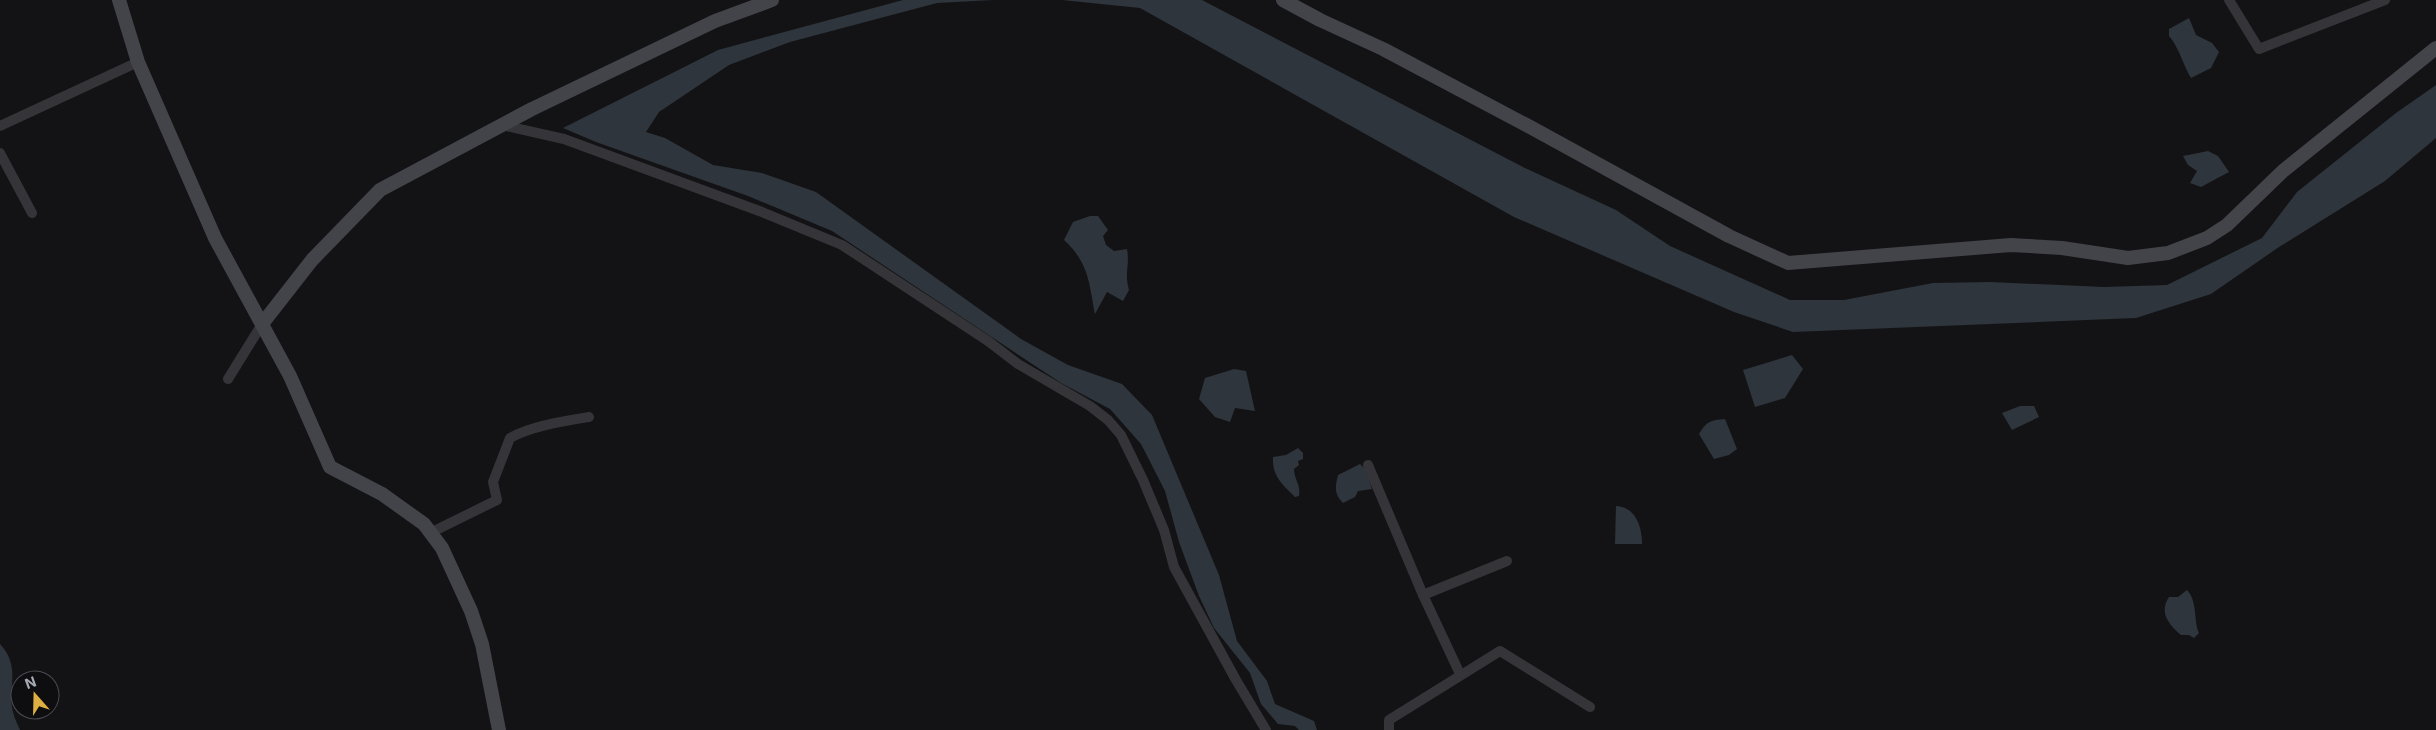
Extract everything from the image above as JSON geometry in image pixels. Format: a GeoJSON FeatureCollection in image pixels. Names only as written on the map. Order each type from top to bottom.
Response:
{"type":"FeatureCollection","features":[{"type":"Feature","properties":{"kind":"main road"},"geometry":{"type":"LineString","coordinates":[[119,0],[138,62],[215,238],[290,376],[330,467],[382,494],[424,524],[442,548],[474,620],[482,644],[499,730]]}},
{"type":"Feature","properties":{"kind":"main road"},"geometry":{"type":"LineString","coordinates":[[262,324],[312,260],[380,190],[502,125],[715,21],[772,0]]}},
{"type":"Feature","properties":{"kind":"main road"},"geometry":{"type":"LineString","coordinates":[[1283,0],[1320,20],[1383,49],[1729,236],[1788,263],[2011,245],[2062,248],[2128,258],[2168,253],[2207,238],[2227,225],[2283,171],[2436,48]]}},
{"type":"Feature","properties":{"kind":"street"},"geometry":{"type":"LineString","coordinates":[[2229,0],[2259,49],[2385,0]]}},
{"type":"Feature","properties":{"kind":"street"},"geometry":{"type":"LineString","coordinates":[[0,126],[138,62]]}},
{"type":"Feature","properties":{"kind":"street"},"geometry":{"type":"LineString","coordinates":[[502,125],[531,130],[572,142],[762,212],[842,245],[988,341],[1018,364],[1090,406],[1108,420],[1121,436],[1143,480],[1164,530],[1174,567],[1236,680],[1266,730]]}},
{"type":"Feature","properties":{"kind":"street"},"geometry":{"type":"LineString","coordinates":[[0,153],[32,213]]}},
{"type":"Feature","properties":{"kind":"street"},"geometry":{"type":"LineString","coordinates":[[228,379],[262,324]]}},
{"type":"Feature","properties":{"kind":"street"},"geometry":{"type":"LineString","coordinates":[[430,533],[498,500],[493,482],[510,438],[526,429],[546,427],[588,417]]}},
{"type":"Feature","properties":{"kind":"street"},"geometry":{"type":"LineString","coordinates":[[1368,465],[1423,596],[1460,674]]}},
{"type":"Feature","properties":{"kind":"street"},"geometry":{"type":"LineString","coordinates":[[1423,596],[1506,561]]}},
{"type":"Feature","properties":{"kind":"street"},"geometry":{"type":"LineString","coordinates":[[1388,730],[1389,720],[1460,674],[1500,651],[1590,707]]}},
{"type":"Feature","properties":{"kind":"shaded area"},"geometry":{"type":"Polygon","coordinates":[[[903,0],[993,0],[937,3],[790,42],[729,65],[659,112],[646,132],[665,138],[713,165],[762,173],[816,192],[1021,339],[1068,365],[1122,384],[1152,415],[1219,575],[1237,641],[1267,681],[1275,704],[1314,721],[1317,730],[1299,730],[1295,726],[1278,724],[1261,704],[1250,673],[1214,628],[1199,596],[1179,542],[1165,491],[1141,444],[1110,409],[1061,383],[832,231],[748,196],[596,142],[563,128],[718,50],[903,0]]]}},
{"type":"Feature","properties":{"kind":"shaded area"},"geometry":{"type":"Polygon","coordinates":[[[1062,0],[1202,0],[1523,167],[1616,210],[1670,246],[1790,300],[1844,300],[1933,283],[1991,282],[2104,287],[2167,285],[2262,238],[2297,192],[2396,113],[2436,85],[2436,138],[2385,181],[2279,247],[2211,294],[2136,318],[1793,332],[1734,312],[1514,217],[1140,8],[1062,0]]]}},
{"type":"Feature","properties":{"kind":"shaded area"},"geometry":{"type":"Polygon","coordinates":[[[2189,18],[2196,35],[2212,43],[2219,52],[2211,68],[2191,78],[2176,45],[2169,36],[2169,29],[2189,18]]]}},
{"type":"Feature","properties":{"kind":"shaded area"},"geometry":{"type":"Polygon","coordinates":[[[2208,151],[2218,156],[2229,172],[2201,187],[2190,183],[2197,171],[2188,165],[2183,156],[2208,151]]]}},
{"type":"Feature","properties":{"kind":"shaded area"},"geometry":{"type":"Polygon","coordinates":[[[1090,216],[1098,216],[1108,230],[1103,236],[1106,245],[1114,251],[1127,249],[1128,255],[1127,279],[1129,290],[1123,301],[1107,292],[1095,314],[1087,274],[1079,257],[1064,240],[1073,222],[1090,216]]]}},
{"type":"Feature","properties":{"kind":"shaded area"},"geometry":{"type":"Polygon","coordinates":[[[1792,355],[1803,369],[1785,398],[1755,407],[1743,370],[1792,355]]]}},
{"type":"Feature","properties":{"kind":"shaded area"},"geometry":{"type":"Polygon","coordinates":[[[1234,369],[1246,371],[1255,411],[1235,408],[1230,422],[1215,417],[1199,399],[1205,378],[1234,369]]]}},
{"type":"Feature","properties":{"kind":"shaded area"},"geometry":{"type":"Polygon","coordinates":[[[2020,406],[2034,406],[2039,417],[2012,430],[2002,413],[2020,406]]]}},
{"type":"Feature","properties":{"kind":"shaded area"},"geometry":{"type":"Polygon","coordinates":[[[1725,419],[1737,449],[1729,455],[1714,459],[1699,434],[1709,422],[1725,419]]]}},
{"type":"Feature","properties":{"kind":"shaded area"},"geometry":{"type":"Polygon","coordinates":[[[1298,448],[1303,453],[1303,459],[1298,461],[1299,465],[1294,469],[1299,492],[1299,496],[1295,497],[1276,475],[1273,457],[1286,455],[1298,448]]]}},
{"type":"Feature","properties":{"kind":"shaded area"},"geometry":{"type":"Polygon","coordinates":[[[1360,464],[1366,470],[1372,489],[1358,491],[1355,497],[1343,503],[1338,497],[1336,490],[1338,475],[1360,464]]]}},
{"type":"Feature","properties":{"kind":"shaded area"},"geometry":{"type":"Polygon","coordinates":[[[1616,506],[1623,507],[1633,514],[1641,531],[1642,544],[1615,544],[1616,506]]]}},
{"type":"Feature","properties":{"kind":"shaded area"},"geometry":{"type":"Polygon","coordinates":[[[2187,590],[2193,600],[2199,633],[2194,638],[2189,635],[2181,635],[2172,627],[2165,613],[2166,602],[2169,597],[2178,597],[2187,590]]]}},
{"type":"Feature","properties":{"kind":"shaded area"},"geometry":{"type":"Polygon","coordinates":[[[0,644],[10,660],[12,668],[10,670],[10,720],[16,720],[20,730],[0,730],[0,644]]]}}]}
